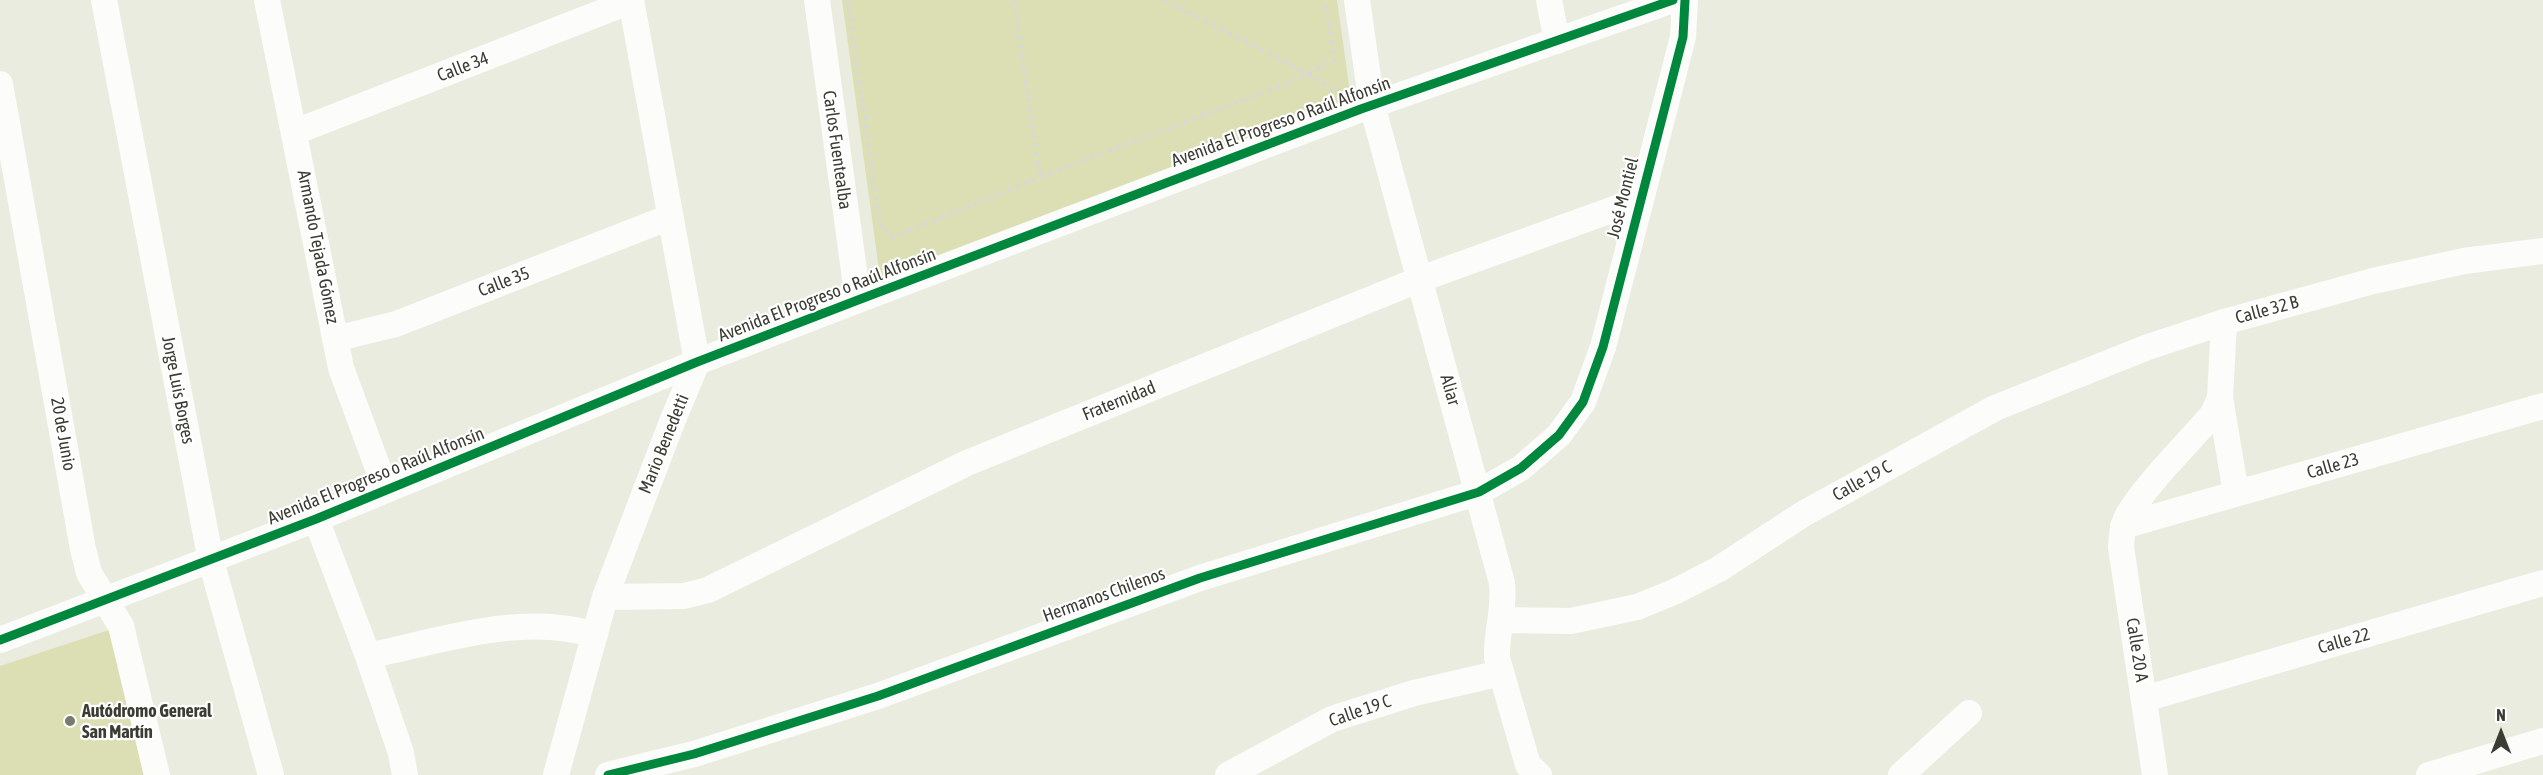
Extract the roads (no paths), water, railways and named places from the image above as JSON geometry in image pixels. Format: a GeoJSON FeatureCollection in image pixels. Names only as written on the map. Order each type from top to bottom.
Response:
{"type":"FeatureCollection","features":[{"type":"Feature","properties":{"kind":"street","name":"Jorge Luis Borges"},"geometry":{"type":"LineString","coordinates":[[104,0],[211,561],[271,775]]}},
{"type":"Feature","properties":{"kind":"street","name":"Armando Tejada Gómez"},"geometry":{"type":"LineString","coordinates":[[267,0],[341,368],[386,490]]}},
{"type":"Feature","properties":{"kind":"street","name":"Carlos Fuentealba"},"geometry":{"type":"LineString","coordinates":[[817,0],[858,300]]}},
{"type":"Feature","properties":{"kind":"street","name":"Aliar"},"geometry":{"type":"LineString","coordinates":[[1357,0],[1367,107],[1479,492],[1502,583],[1504,606],[1496,643],[1501,673],[1528,765],[1539,775]]}},
{"type":"Feature","properties":{"kind":"street"},"geometry":{"type":"LineString","coordinates":[[1549,0],[1557,41]]}},
{"type":"Feature","properties":{"kind":"street","name":"Avenida El Progreso o Raúl Alfonsín"},"geometry":{"type":"LineString","coordinates":[[0,640],[211,561],[697,362],[858,300],[1367,107],[1673,0]]}},
{"type":"Feature","properties":{"kind":"street","name":"José Montiel"},"geometry":{"type":"LineString","coordinates":[[1583,402],[1603,348],[1639,200],[1683,37],[1684,0]]}},
{"type":"Feature","properties":{"kind":"street","name":"Calle 34"},"geometry":{"type":"LineString","coordinates":[[295,132],[631,1]]}},
{"type":"Feature","properties":{"kind":"street"},"geometry":{"type":"LineString","coordinates":[[631,1],[697,362]]}},
{"type":"Feature","properties":{"kind":"street","name":"20 de Junio"},"geometry":{"type":"LineString","coordinates":[[0,84],[83,549],[89,573],[121,626],[157,775]]}},
{"type":"Feature","properties":{"kind":"street","name":"Fraternidad"},"geometry":{"type":"LineString","coordinates":[[605,597],[684,596],[708,590],[967,463],[1418,280],[1639,200]]}},
{"type":"Feature","properties":{"kind":"street","name":"Calle 35"},"geometry":{"type":"LineString","coordinates":[[335,339],[396,324],[670,217]]}},
{"type":"Feature","properties":{"kind":"street","name":"Calle 32 B"},"geometry":{"type":"LineString","coordinates":[[2123,526],[2139,500],[2213,414],[2220,398],[2224,322],[2373,281],[2464,261],[2543,251]]}},
{"type":"Feature","properties":{"kind":"street","name":"Calle 19 C"},"geometry":{"type":"LineString","coordinates":[[1501,620],[1571,621],[1637,607],[1674,592],[1719,569],[1803,514],[1995,408],[2148,347],[2224,322]]}},
{"type":"Feature","properties":{"kind":"street","name":"Mario Benedetti"},"geometry":{"type":"LineString","coordinates":[[556,775],[605,597],[697,362]]}},
{"type":"Feature","properties":{"kind":"street"},"geometry":{"type":"LineString","coordinates":[[2220,398],[2236,494]]}},
{"type":"Feature","properties":{"kind":"street","name":"Hermanos Chilenos"},"geometry":{"type":"LineString","coordinates":[[608,775],[694,754],[878,696],[1200,578],[1479,492],[1521,468],[1551,442],[1583,402]]}},
{"type":"Feature","properties":{"kind":"street","name":"Calle 23"},"geometry":{"type":"LineString","coordinates":[[2123,526],[2543,406]]}},
{"type":"Feature","properties":{"kind":"street"},"geometry":{"type":"LineString","coordinates":[[316,519],[368,656],[401,753],[405,775]]}},
{"type":"Feature","properties":{"kind":"street","name":"Calle 20 A"},"geometry":{"type":"LineString","coordinates":[[2123,526],[2121,547],[2155,775]]}},
{"type":"Feature","properties":{"kind":"street","name":"Calle 22"},"geometry":{"type":"LineString","coordinates":[[2144,699],[2543,583]]}},
{"type":"Feature","properties":{"kind":"street"},"geometry":{"type":"LineString","coordinates":[[368,656],[501,629],[549,625],[570,627],[595,635]]}},
{"type":"Feature","properties":{"kind":"street","name":"Calle 19 C"},"geometry":{"type":"LineString","coordinates":[[1228,775],[1332,719],[1414,693],[1501,673]]}},
{"type":"Feature","properties":{"kind":"street"},"geometry":{"type":"LineString","coordinates":[[1902,775],[1969,713]]}},
{"type":"Feature","properties":{"kind":"street"},"geometry":{"type":"LineString","coordinates":[[2429,775],[2543,741]]}},
{"type":"Feature","properties":{"kind":"place","name":"Autódromo General San Martín"},"geometry":{"type":"Point","coordinates":[70,721]}}]}
